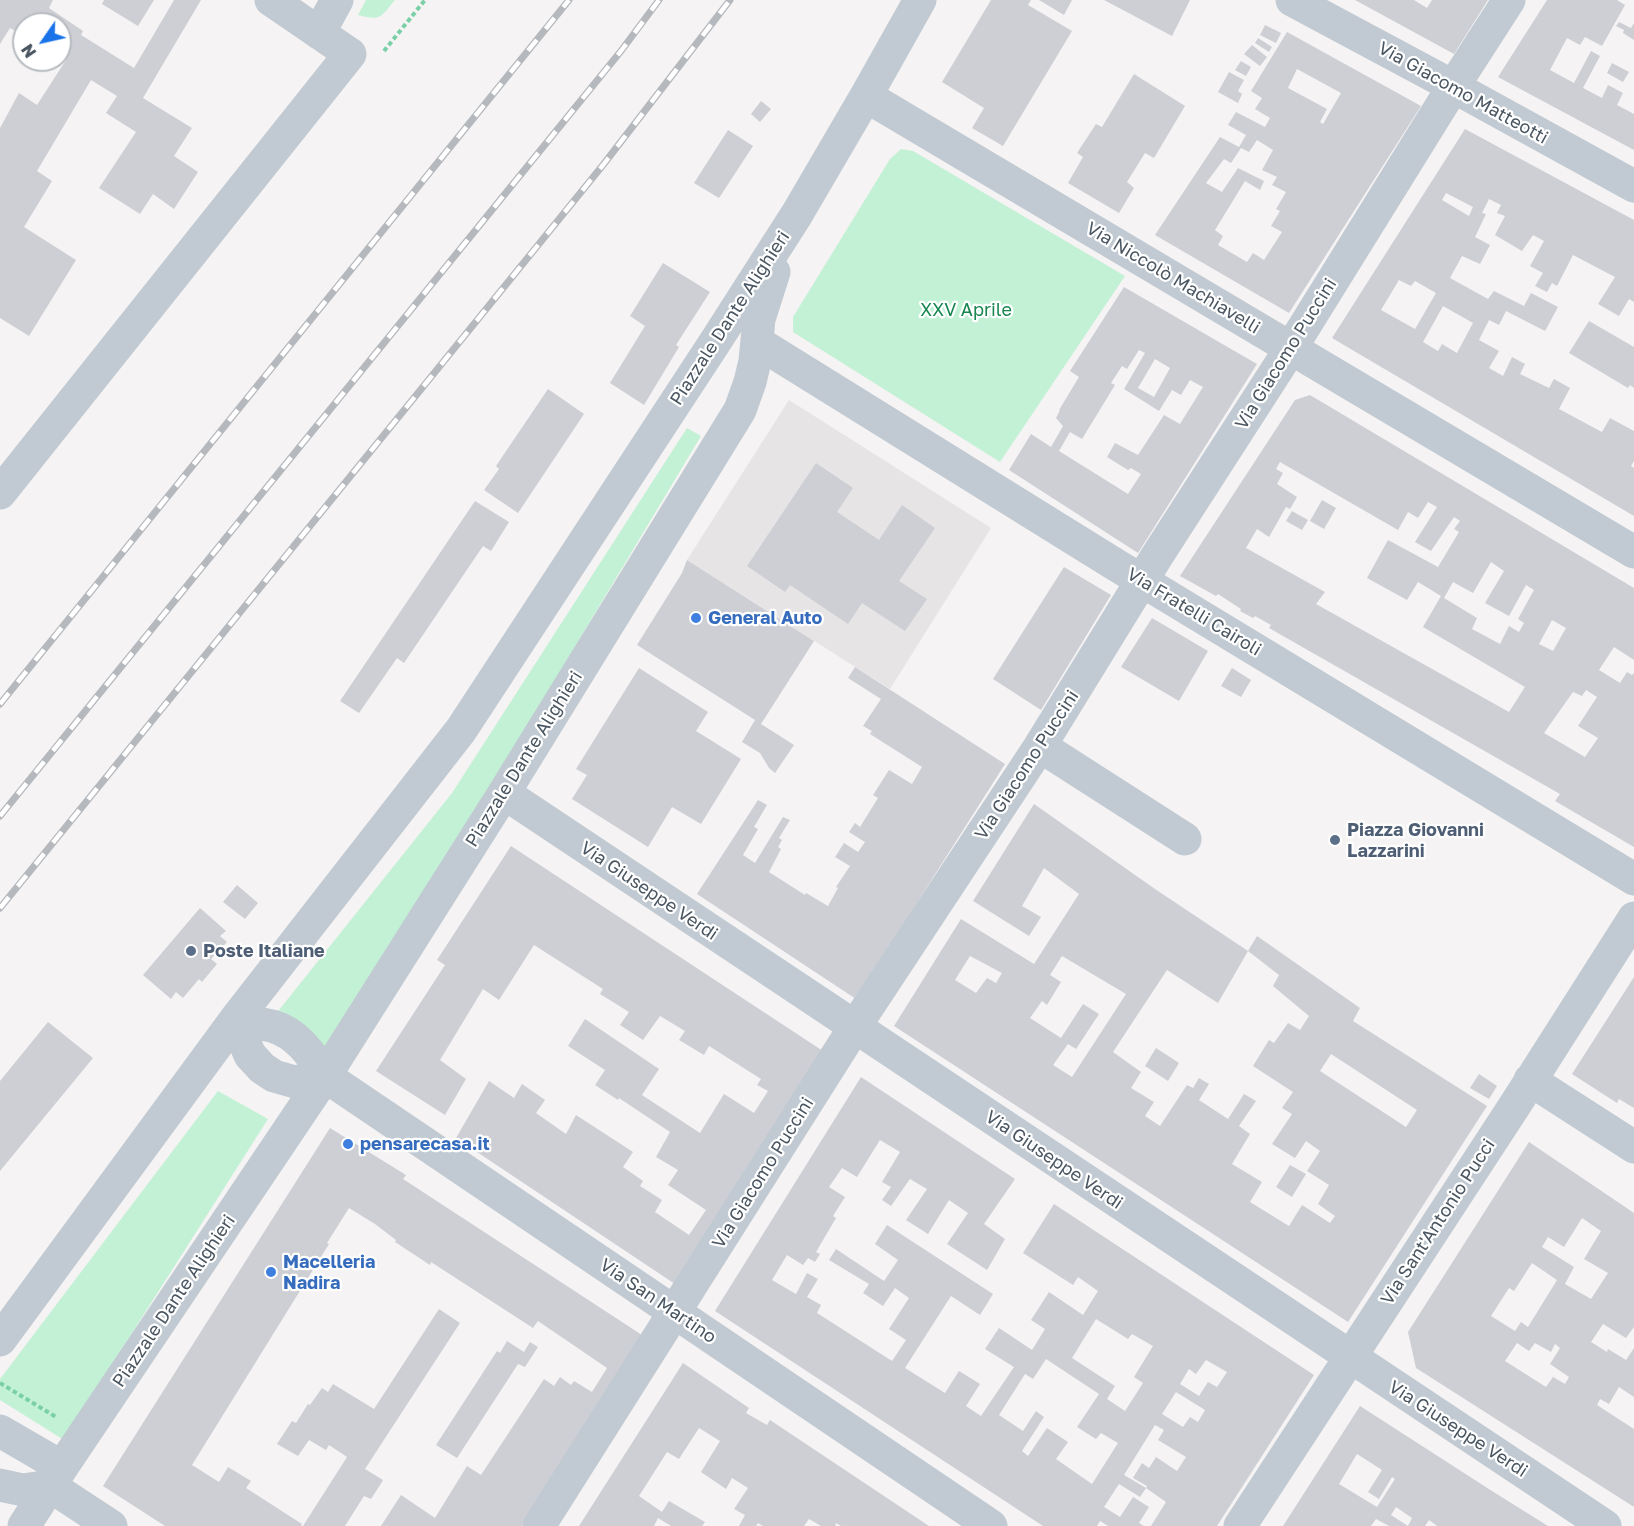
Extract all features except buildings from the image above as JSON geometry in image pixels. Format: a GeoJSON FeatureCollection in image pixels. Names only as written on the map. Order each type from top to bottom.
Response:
{"type":"FeatureCollection","features":[{"type":"Feature","properties":{"kind":"street"},"geometry":{"type":"LineString","coordinates":[[0,493],[350,54],[272,0]]}},
{"type":"Feature","properties":{"kind":"street"},"geometry":{"type":"LineString","coordinates":[[319,33],[336,0]]}},
{"type":"Feature","properties":{"kind":"street"},"geometry":{"type":"LineString","coordinates":[[797,214],[920,0]]}},
{"type":"Feature","properties":{"kind":"street","name":"Via Giacomo Matteotti"},"geometry":{"type":"LineString","coordinates":[[1292,0],[1634,186]]}},
{"type":"Feature","properties":{"kind":"street","name":"Via Giacomo Puccini"},"geometry":{"type":"LineString","coordinates":[[539,1526],[854,1028],[1040,746],[1142,580],[1291,348],[1509,0]]}},
{"type":"Feature","properties":{"kind":"street","name":"Via Niccolò Machiavelli"},"geometry":{"type":"LineString","coordinates":[[866,96],[1634,552]]}},
{"type":"Feature","properties":{"kind":"street","name":"Piazzale Dante Alighieri"},"geometry":{"type":"LineString","coordinates":[[24,1526],[325,1076],[504,793],[740,410],[755,361],[759,319],[797,214]]}},
{"type":"Feature","properties":{"kind":"street","name":"Piazzale Dante Alighieri"},"geometry":{"type":"LineString","coordinates":[[0,1340],[235,1020],[461,730],[797,214]]}},
{"type":"Feature","properties":{"kind":"street","name":"Via Fratelli Cairoli"},"geometry":{"type":"LineString","coordinates":[[757,342],[1142,580],[1634,879]]}},
{"type":"Feature","properties":{"kind":"street"},"geometry":{"type":"LineString","coordinates":[[1040,746],[1185,839]]}},
{"type":"Feature","properties":{"kind":"street","name":"Via Giuseppe Verdi"},"geometry":{"type":"LineString","coordinates":[[504,793],[1605,1526]]}},
{"type":"Feature","properties":{"kind":"street","name":"Via Sant'Antonio Pucci"},"geometry":{"type":"LineString","coordinates":[[1240,1526],[1634,918]]}},
{"type":"Feature","properties":{"kind":"street"},"geometry":{"type":"LineString","coordinates":[[235,1020],[273,1026],[291,1035],[312,1054],[325,1076],[295,1082],[274,1076],[262,1068],[250,1055],[235,1020]]}},
{"type":"Feature","properties":{"kind":"street","name":"Via San Martino"},"geometry":{"type":"LineString","coordinates":[[325,1076],[991,1526]]}},
{"type":"Feature","properties":{"kind":"street"},"geometry":{"type":"LineString","coordinates":[[1530,1080],[1634,1147]]}},
{"type":"Feature","properties":{"kind":"street"},"geometry":{"type":"LineString","coordinates":[[0,1431],[56,1476],[111,1526]]}},
{"type":"Feature","properties":{"kind":"street"},"geometry":{"type":"LineString","coordinates":[[0,1485],[23,1490],[56,1476]]}},
{"type":"Feature","properties":{"kind":"shaded area"},"geometry":{"type":"Polygon","coordinates":[[[789,400],[991,528],[890,689],[687,560],[789,400]]]}},
{"type":"Feature","properties":{"kind":"green space"},"geometry":{"type":"Polygon","coordinates":[[[366,0],[395,0],[383,14],[371,18],[358,15],[366,0]]]}},
{"type":"Feature","properties":{"kind":"green space","name":"XXV Aprile"},"geometry":{"type":"Polygon","coordinates":[[[901,149],[913,151],[1125,276],[1000,462],[793,332],[793,317],[890,159],[901,149]]]}},
{"type":"Feature","properties":{"kind":"green space"},"geometry":{"type":"Polygon","coordinates":[[[687,428],[701,436],[478,809],[327,1052],[275,1015],[452,793],[687,428]]]}},
{"type":"Feature","properties":{"kind":"green space"},"geometry":{"type":"Polygon","coordinates":[[[218,1091],[268,1119],[64,1440],[0,1400],[0,1379],[218,1091]]]}},
{"type":"Feature","properties":{"kind":"railway"},"geometry":{"type":"LineString","coordinates":[[0,704],[569,0]]}},
{"type":"Feature","properties":{"kind":"railway"},"geometry":{"type":"LineString","coordinates":[[0,816],[621,51],[659,0]]}},
{"type":"Feature","properties":{"kind":"railway"},"geometry":{"type":"LineString","coordinates":[[0,908],[603,165],[730,0]]}},
{"type":"Feature","properties":{"kind":"place","name":"General Auto"},"geometry":{"type":"Point","coordinates":[696,618]}},
{"type":"Feature","properties":{"kind":"place","name":"Piazza Giovanni Lazzarini"},"geometry":{"type":"Point","coordinates":[1335,840]}},
{"type":"Feature","properties":{"kind":"place","name":"Poste Italiane"},"geometry":{"type":"Point","coordinates":[191,951]}},
{"type":"Feature","properties":{"kind":"place","name":"pensarecasa.it"},"geometry":{"type":"Point","coordinates":[348,1144]}},
{"type":"Feature","properties":{"kind":"place","name":"Macelleria Nadira"},"geometry":{"type":"Point","coordinates":[271,1272]}}]}
